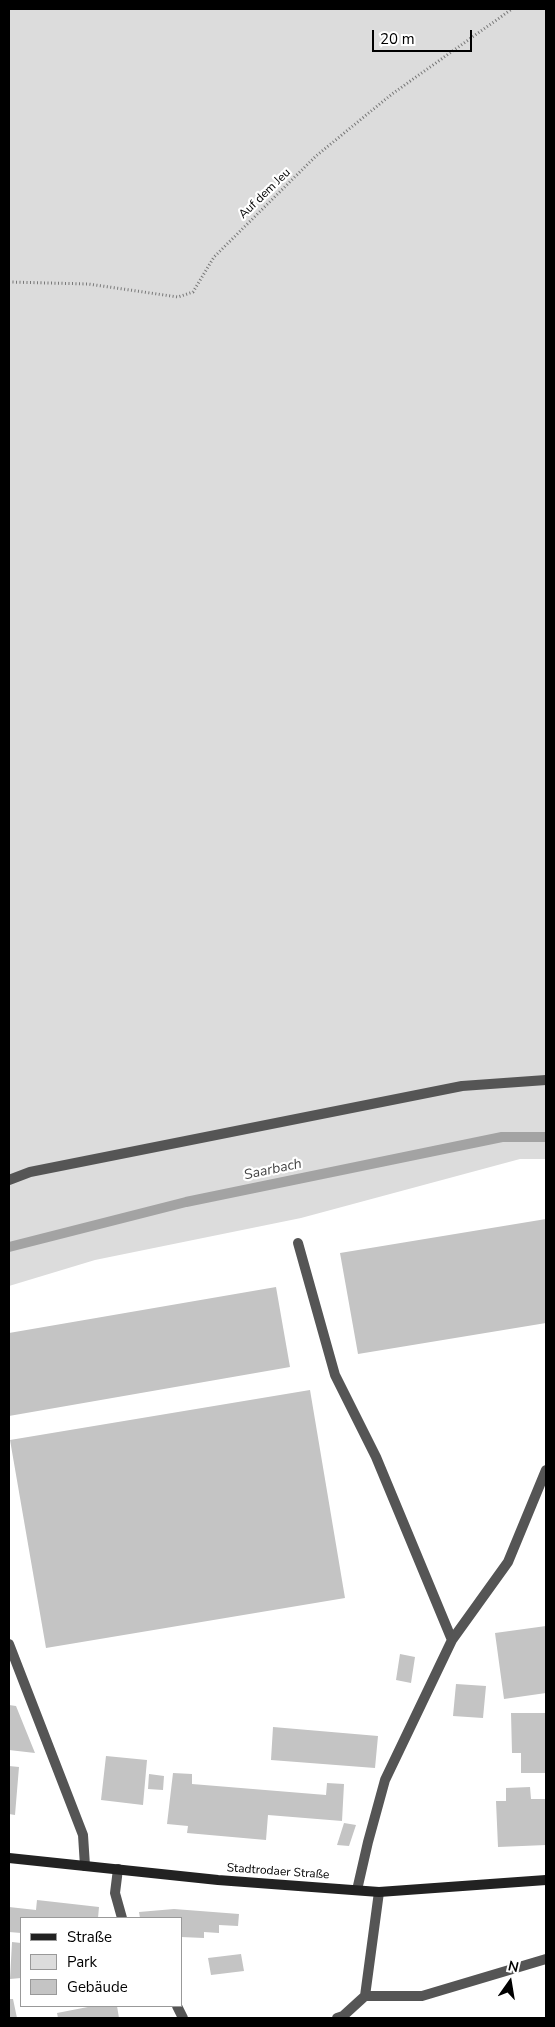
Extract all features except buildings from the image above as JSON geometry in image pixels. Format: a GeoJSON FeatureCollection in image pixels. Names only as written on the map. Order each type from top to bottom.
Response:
{"type":"FeatureCollection","features":[{"type":"Feature","properties":{"kind":"main road","name":"Stadtrodaer Straße"},"geometry":{"type":"LineString","coordinates":[[9,1858],[218,1880],[379,1892],[546,1880]]}},
{"type":"Feature","properties":{"kind":"street"},"geometry":{"type":"LineString","coordinates":[[9,1180],[30,1172],[462,1086],[546,1080]]}},
{"type":"Feature","properties":{"kind":"street"},"geometry":{"type":"LineString","coordinates":[[298,1243],[335,1375],[376,1457],[452,1640]]}},
{"type":"Feature","properties":{"kind":"street"},"geometry":{"type":"LineString","coordinates":[[357,1890],[385,1780],[452,1640],[508,1562],[546,1470]]}},
{"type":"Feature","properties":{"kind":"street"},"geometry":{"type":"LineString","coordinates":[[9,1644],[83,1835],[85,1866]]}},
{"type":"Feature","properties":{"kind":"street"},"geometry":{"type":"LineString","coordinates":[[118,1869],[115,1892],[122,1917]]}},
{"type":"Feature","properties":{"kind":"street"},"geometry":{"type":"LineString","coordinates":[[337,2018],[343,2016],[365,1996],[379,1892]]}},
{"type":"Feature","properties":{"kind":"street"},"geometry":{"type":"LineString","coordinates":[[365,1996],[422,1996],[546,1959]]}},
{"type":"Feature","properties":{"kind":"path","name":"Auf dem Jeu"},"geometry":{"type":"LineString","coordinates":[[9,282],[88,284],[178,297],[193,292],[214,257],[316,156],[392,94],[512,9]]}},
{"type":"Feature","properties":{"kind":"green space"},"geometry":{"type":"Polygon","coordinates":[[[9,9],[546,9],[546,1159],[520,1159],[301,1218],[95,1260],[9,1286],[9,9]]]}},
{"type":"Feature","properties":{"kind":"waterway","name":"Saarbach"},"geometry":{"type":"LineString","coordinates":[[9,1247],[186,1202],[502,1137],[546,1137]]}}]}
